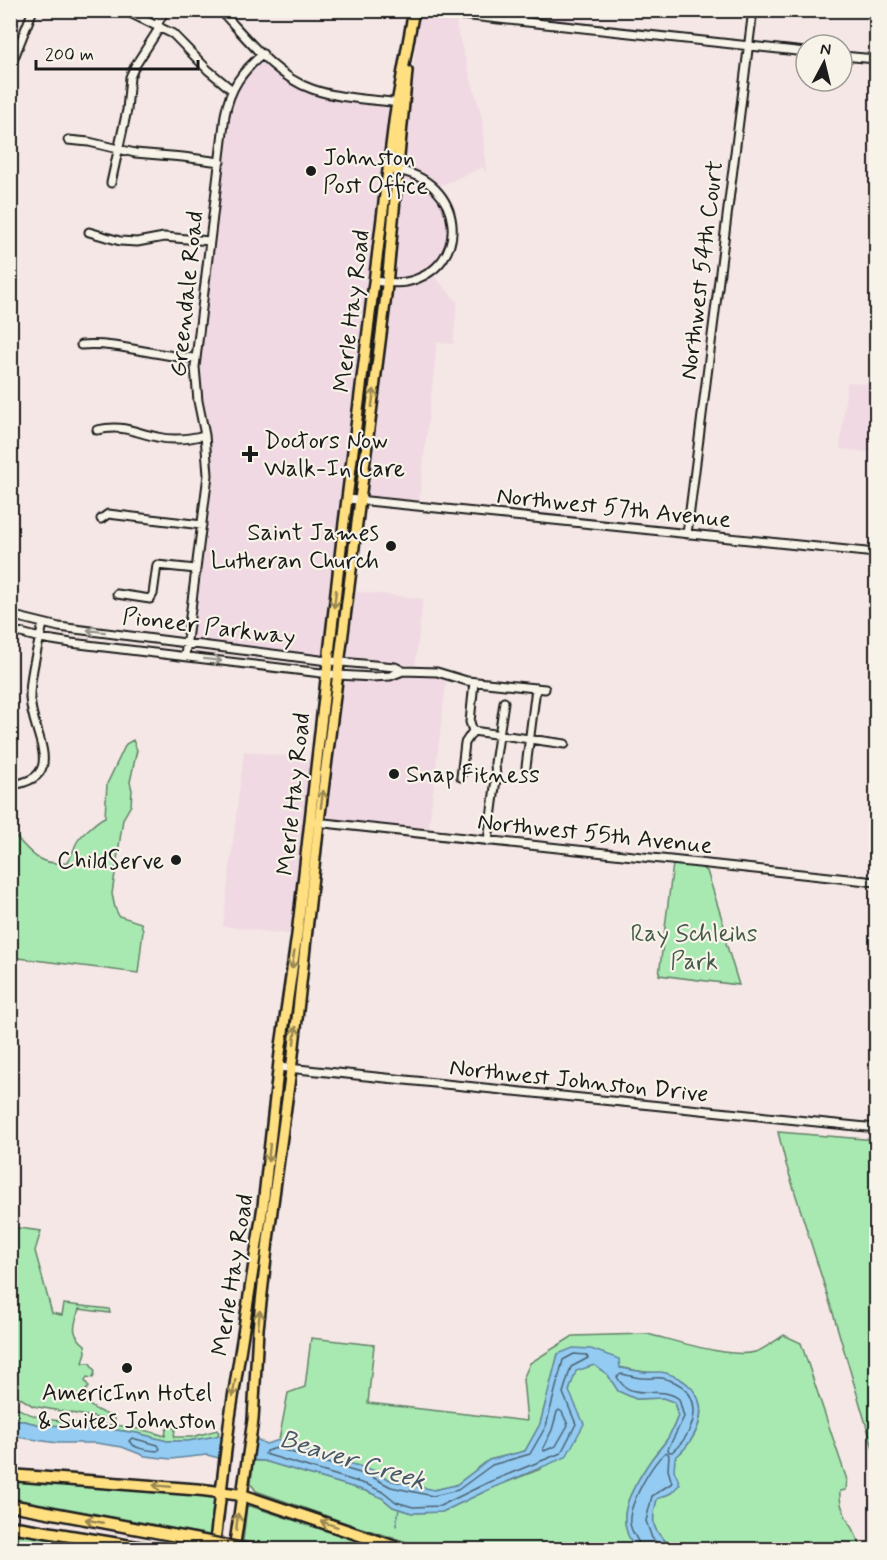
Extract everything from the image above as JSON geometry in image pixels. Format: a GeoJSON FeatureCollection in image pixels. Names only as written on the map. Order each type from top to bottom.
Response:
{"type":"FeatureCollection","features":[{"type":"Feature","properties":{"kind":"highway"},"geometry":{"type":"LineString","coordinates":[[10,1475],[242,1495],[404,1550]]}},
{"type":"Feature","properties":{"kind":"highway"},"geometry":{"type":"LineString","coordinates":[[10,1505],[249,1550]]}},
{"type":"Feature","properties":{"kind":"highway"},"geometry":{"type":"LineString","coordinates":[[10,1526],[155,1550]]}},
{"type":"Feature","properties":{"kind":"main road","name":"Merle Hay Road"},"geometry":{"type":"LineString","coordinates":[[234,1550],[253,1420],[261,1293],[291,1069],[315,822],[326,674],[388,170],[415,10]]}},
{"type":"Feature","properties":{"kind":"main road","name":"Merle Hay Road"},"geometry":{"type":"LineString","coordinates":[[214,1550],[230,1417],[263,1206],[278,1067],[340,662],[361,500],[399,171],[401,103]]}},
{"type":"Feature","properties":{"kind":"street"},"geometry":{"type":"LineString","coordinates":[[11,63],[33,10]]}},
{"type":"Feature","properties":{"kind":"street"},"geometry":{"type":"LineString","coordinates":[[124,10],[159,26],[181,41],[208,70],[232,90]]}},
{"type":"Feature","properties":{"kind":"street"},"geometry":{"type":"LineString","coordinates":[[111,183],[127,110],[130,77],[159,26],[165,10]]}},
{"type":"Feature","properties":{"kind":"street"},"geometry":{"type":"LineString","coordinates":[[220,10],[281,72],[312,89],[336,95],[401,103]]}},
{"type":"Feature","properties":{"kind":"street"},"geometry":{"type":"LineString","coordinates":[[415,10],[794,51]]}},
{"type":"Feature","properties":{"kind":"street","name":"Northwest 54th Court"},"geometry":{"type":"LineString","coordinates":[[687,534],[753,10]]}},
{"type":"Feature","properties":{"kind":"street","name":"Greendale Road"},"geometry":{"type":"LineString","coordinates":[[185,656],[208,475],[205,435],[195,384],[196,358],[225,115],[232,90],[239,78],[263,54]]}},
{"type":"Feature","properties":{"kind":"street"},"geometry":{"type":"LineString","coordinates":[[854,57],[876,59]]}},
{"type":"Feature","properties":{"kind":"street"},"geometry":{"type":"LineString","coordinates":[[68,140],[89,142],[118,150],[219,162]]}},
{"type":"Feature","properties":{"kind":"street"},"geometry":{"type":"LineString","coordinates":[[374,281],[387,283],[408,281],[430,271],[446,252],[452,231],[451,214],[441,195],[423,179],[388,170]]}},
{"type":"Feature","properties":{"kind":"street"},"geometry":{"type":"LineString","coordinates":[[89,232],[120,241],[137,242],[164,237],[180,237],[210,241]]}},
{"type":"Feature","properties":{"kind":"street"},"geometry":{"type":"LineString","coordinates":[[81,345],[119,345],[164,356],[196,358]]}},
{"type":"Feature","properties":{"kind":"street"},"geometry":{"type":"LineString","coordinates":[[97,430],[121,427],[157,437],[176,439],[205,435]]}},
{"type":"Feature","properties":{"kind":"street","name":"Northwest 57th Avenue"},"geometry":{"type":"LineString","coordinates":[[348,499],[876,553]]}},
{"type":"Feature","properties":{"kind":"street"},"geometry":{"type":"LineString","coordinates":[[101,519],[108,514],[202,525]]}},
{"type":"Feature","properties":{"kind":"street"},"geometry":{"type":"LineString","coordinates":[[117,594],[150,600],[157,565],[196,569]]}},
{"type":"Feature","properties":{"kind":"street","name":"Pioneer Parkway"},"geometry":{"type":"LineString","coordinates":[[10,615],[43,624],[328,661],[394,667],[403,671],[437,672],[458,680],[545,689]]}},
{"type":"Feature","properties":{"kind":"street"},"geometry":{"type":"LineString","coordinates":[[10,785],[32,781],[43,767],[44,755],[30,700],[43,624]]}},
{"type":"Feature","properties":{"kind":"street","name":"Pioneer Parkway"},"geometry":{"type":"LineString","coordinates":[[10,630],[40,638],[326,674],[372,677],[390,676],[403,671]]}},
{"type":"Feature","properties":{"kind":"street"},"geometry":{"type":"LineString","coordinates":[[473,731],[470,722],[474,682]]}},
{"type":"Feature","properties":{"kind":"street"},"geometry":{"type":"LineString","coordinates":[[526,767],[536,688]]}},
{"type":"Feature","properties":{"kind":"street"},"geometry":{"type":"LineString","coordinates":[[488,841],[496,779],[495,763],[504,702]]}},
{"type":"Feature","properties":{"kind":"street"},"geometry":{"type":"LineString","coordinates":[[473,731],[565,744]]}},
{"type":"Feature","properties":{"kind":"street"},"geometry":{"type":"LineString","coordinates":[[461,777],[466,740],[473,731]]}},
{"type":"Feature","properties":{"kind":"street","name":"Northwest 55th Avenue"},"geometry":{"type":"LineString","coordinates":[[315,822],[876,882]]}},
{"type":"Feature","properties":{"kind":"street","name":"Northwest Johnston Drive"},"geometry":{"type":"LineString","coordinates":[[278,1067],[876,1128]]}},
{"type":"Feature","properties":{"kind":"shaded area"},"geometry":{"type":"Polygon","coordinates":[[[420,11],[572,11],[572,26],[458,15],[456,26],[482,118],[486,174],[483,167],[435,188],[451,214],[449,247],[430,271],[457,302],[453,344],[437,342],[419,502],[423,507],[361,500],[420,11]]]}},
{"type":"Feature","properties":{"kind":"shaded area"},"geometry":{"type":"Polygon","coordinates":[[[263,54],[272,64],[312,89],[397,102],[328,661],[187,643],[208,475],[195,384],[225,115],[232,90],[263,54]]]}},
{"type":"Feature","properties":{"kind":"shaded area"},"geometry":{"type":"Polygon","coordinates":[[[847,382],[876,385],[876,453],[840,449],[847,382]]]}},
{"type":"Feature","properties":{"kind":"shaded area"},"geometry":{"type":"Polygon","coordinates":[[[352,591],[423,599],[415,665],[351,661],[345,652],[352,591]]]}},
{"type":"Feature","properties":{"kind":"shaded area"},"geometry":{"type":"Polygon","coordinates":[[[403,671],[447,675],[428,834],[319,822],[338,675],[372,677],[403,671]]]}},
{"type":"Feature","properties":{"kind":"shaded area"},"geometry":{"type":"Polygon","coordinates":[[[244,751],[316,760],[297,935],[223,926],[244,751]]]}},
{"type":"Feature","properties":{"kind":"green space"},"geometry":{"type":"Polygon","coordinates":[[[133,740],[137,750],[130,782],[131,805],[123,819],[112,894],[119,916],[141,923],[143,931],[138,973],[11,957],[11,832],[40,859],[47,862],[66,863],[79,839],[105,817],[107,784],[126,744],[133,740]]]}},
{"type":"Feature","properties":{"kind":"green space","name":"Ray Schleihs Park"},"geometry":{"type":"Polygon","coordinates":[[[673,864],[700,867],[707,871],[739,985],[659,975],[673,864]]]}},
{"type":"Feature","properties":{"kind":"green space"},"geometry":{"type":"Polygon","coordinates":[[[778,1132],[876,1140],[876,1458],[786,1164],[778,1132]]]}},
{"type":"Feature","properties":{"kind":"green space"},"geometry":{"type":"Polygon","coordinates":[[[11,1227],[41,1231],[35,1251],[52,1313],[62,1315],[64,1304],[109,1309],[110,1313],[79,1309],[74,1329],[77,1337],[85,1345],[83,1363],[90,1363],[95,1371],[93,1378],[87,1377],[85,1381],[89,1387],[86,1390],[86,1402],[96,1410],[115,1418],[115,1421],[33,1406],[14,1394],[11,1388],[11,1227]]]}},
{"type":"Feature","properties":{"kind":"green space"},"geometry":{"type":"Polygon","coordinates":[[[647,1334],[732,1353],[755,1352],[784,1335],[801,1343],[847,1480],[846,1490],[840,1491],[844,1514],[862,1549],[674,1549],[655,1528],[653,1517],[657,1499],[671,1493],[675,1458],[689,1443],[699,1425],[701,1415],[697,1396],[690,1387],[674,1376],[558,1354],[540,1424],[525,1451],[489,1460],[456,1485],[434,1490],[392,1481],[372,1470],[283,1444],[279,1440],[288,1393],[305,1387],[311,1338],[374,1345],[368,1403],[527,1421],[523,1379],[530,1363],[573,1336],[647,1334]]]}},
{"type":"Feature","properties":{"kind":"green space"},"geometry":{"type":"Polygon","coordinates":[[[594,1365],[608,1375],[618,1391],[636,1399],[663,1398],[674,1402],[678,1416],[668,1438],[637,1482],[627,1504],[626,1527],[629,1538],[637,1549],[430,1549],[355,1526],[256,1491],[251,1484],[253,1461],[264,1461],[366,1491],[382,1498],[393,1507],[412,1513],[442,1512],[492,1488],[541,1469],[575,1407],[569,1392],[575,1371],[594,1365]]]}},
{"type":"Feature","properties":{"kind":"green space"},"geometry":{"type":"Polygon","coordinates":[[[10,1403],[34,1416],[60,1421],[121,1426],[165,1436],[170,1425],[175,1429],[174,1437],[192,1437],[217,1430],[219,1433],[217,1436],[188,1441],[167,1441],[137,1433],[95,1427],[41,1425],[11,1418],[10,1403]]]}},
{"type":"Feature","properties":{"kind":"green space"},"geometry":{"type":"Polygon","coordinates":[[[10,1480],[215,1495],[210,1535],[11,1498],[10,1480]]]}},
{"type":"Feature","properties":{"kind":"green space"},"geometry":{"type":"Polygon","coordinates":[[[247,1505],[360,1542],[392,1549],[291,1549],[243,1541],[247,1505]]]}},
{"type":"Feature","properties":{"kind":"green space"},"geometry":{"type":"Polygon","coordinates":[[[11,1530],[116,1549],[11,1549],[11,1530]]]}},
{"type":"Feature","properties":{"kind":"water"},"geometry":{"type":"Polygon","coordinates":[[[573,1348],[591,1349],[619,1359],[620,1368],[666,1373],[681,1380],[692,1389],[698,1399],[699,1423],[686,1447],[675,1458],[674,1470],[680,1484],[671,1493],[657,1499],[653,1517],[658,1533],[674,1550],[637,1549],[629,1538],[625,1515],[631,1493],[651,1460],[668,1438],[678,1416],[674,1402],[663,1398],[636,1399],[618,1391],[608,1375],[594,1365],[576,1371],[569,1391],[584,1424],[566,1457],[442,1512],[412,1513],[393,1507],[382,1498],[366,1491],[264,1461],[207,1455],[171,1459],[145,1456],[122,1447],[96,1443],[57,1443],[11,1436],[11,1418],[41,1425],[95,1427],[137,1433],[167,1441],[188,1441],[217,1436],[258,1440],[266,1444],[279,1440],[283,1444],[372,1470],[392,1481],[434,1490],[456,1485],[489,1460],[525,1451],[540,1424],[558,1354],[573,1348]]]}},
{"type":"Feature","properties":{"kind":"pier"},"geometry":{"type":"Polygon","coordinates":[[[222,1433],[256,1437],[253,1464],[219,1461],[222,1433]]]}},
{"type":"Feature","properties":{"kind":"waterway"},"geometry":{"type":"LineString","coordinates":[[396,1526],[399,1509]]}},
{"type":"Feature","properties":{"kind":"place","name":"Johnston Post Office"},"geometry":{"type":"Point","coordinates":[311,171]}},
{"type":"Feature","properties":{"kind":"place","name":"Doctors Now Walk-In Care"},"geometry":{"type":"Point","coordinates":[250,454]}},
{"type":"Feature","properties":{"kind":"place","name":"Saint James Lutheran Church"},"geometry":{"type":"Point","coordinates":[391,546]}},
{"type":"Feature","properties":{"kind":"place","name":"Snap Fitness"},"geometry":{"type":"Point","coordinates":[394,774]}},
{"type":"Feature","properties":{"kind":"place","name":"ChildServe"},"geometry":{"type":"Point","coordinates":[176,860]}},
{"type":"Feature","properties":{"kind":"place","name":"AmericInn Hotel & Suites Johnston"},"geometry":{"type":"Point","coordinates":[127,1368]}},
{"type":"Feature","properties":{"kind":"water label","name":"Beaver Creek"},"geometry":{"type":"Point","coordinates":[353,1459]}}]}
